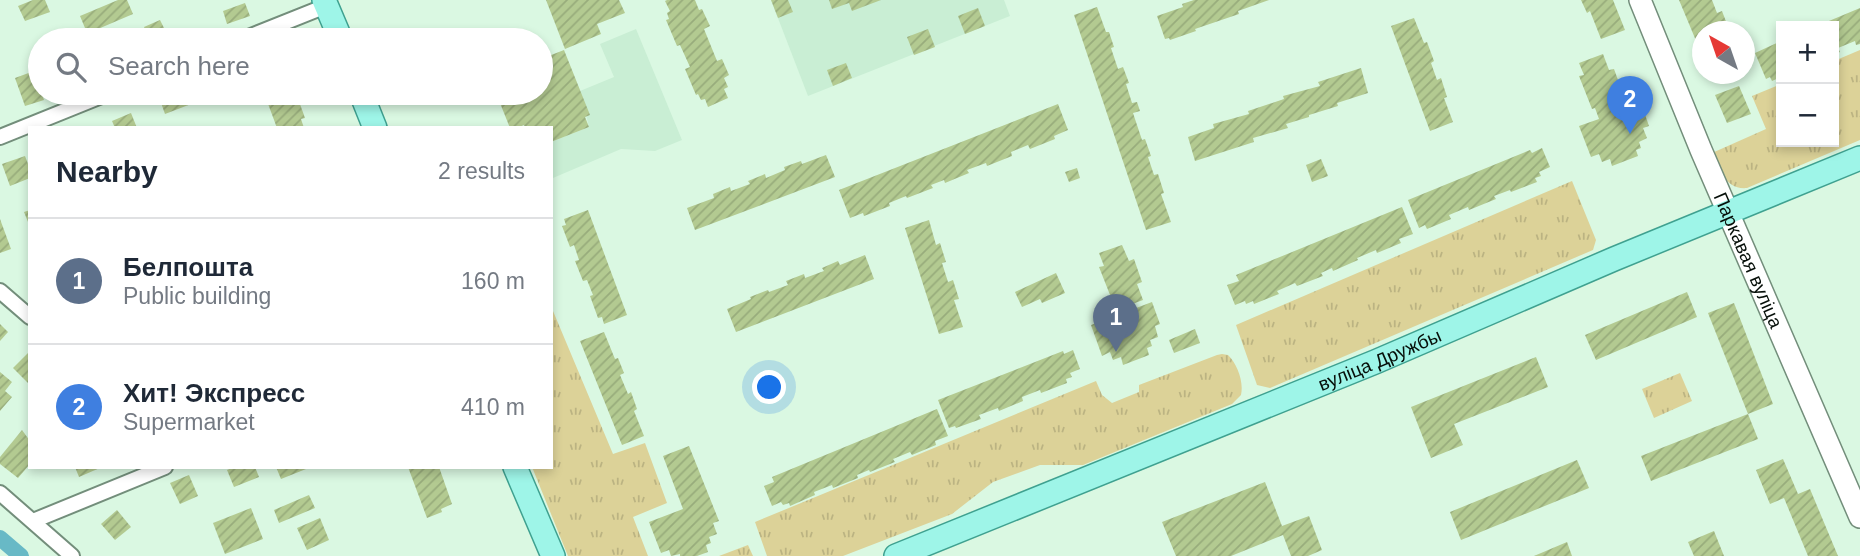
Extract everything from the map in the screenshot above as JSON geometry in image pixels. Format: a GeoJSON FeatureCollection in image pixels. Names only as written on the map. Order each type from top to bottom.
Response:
{"type":"FeatureCollection","features":[{"type":"Feature","properties":{"kind":"main road"},"geometry":{"type":"LineString","coordinates":[[325,3],[336,28]]}},
{"type":"Feature","properties":{"kind":"main road"},"geometry":{"type":"LineString","coordinates":[[366,105],[374,126]]}},
{"type":"Feature","properties":{"kind":"main road","name":"вуліца Дружбы"},"geometry":{"type":"LineString","coordinates":[[896,556],[1376,362],[1860,158]]}},
{"type":"Feature","properties":{"kind":"main road"},"geometry":{"type":"LineString","coordinates":[[516,469],[553,556]]}},
{"type":"Feature","properties":{"kind":"street","name":"Паркавая вуліца"},"geometry":{"type":"LineString","coordinates":[[1640,0],[1727,212],[1860,517]]}},
{"type":"Feature","properties":{"kind":"street"},"geometry":{"type":"LineString","coordinates":[[268,28],[325,3]]}},
{"type":"Feature","properties":{"kind":"street"},"geometry":{"type":"LineString","coordinates":[[0,137],[79,105]]}},
{"type":"Feature","properties":{"kind":"street"},"geometry":{"type":"LineString","coordinates":[[0,291],[28,315]]}},
{"type":"Feature","properties":{"kind":"street"},"geometry":{"type":"LineString","coordinates":[[33,521],[160,469]]}},
{"type":"Feature","properties":{"kind":"street"},"geometry":{"type":"LineString","coordinates":[[0,493],[72,556]]}},
{"type":"Feature","properties":{"kind":"shaded area"},"geometry":{"type":"Polygon","coordinates":[[[771,0],[1004,0],[1010,16],[808,96],[771,0]]]}},
{"type":"Feature","properties":{"kind":"shaded area"},"geometry":{"type":"Polygon","coordinates":[[[636,29],[682,140],[655,151],[621,149],[553,178],[553,141],[589,127],[580,91],[614,77],[600,44],[636,29]]]}},
{"type":"Feature","properties":{"kind":"green space"},"geometry":{"type":"Polygon","coordinates":[[[1860,50],[1860,140],[1747,188],[1733,186],[1728,182],[1712,153],[1766,129],[1752,96],[1776,86],[1776,147],[1839,147],[1839,59],[1860,50]]]}},
{"type":"Feature","properties":{"kind":"green space"},"geometry":{"type":"Polygon","coordinates":[[[1572,181],[1596,240],[1593,250],[1270,388],[1257,385],[1236,325],[1572,181]]]}},
{"type":"Feature","properties":{"kind":"green space"},"geometry":{"type":"Polygon","coordinates":[[[553,311],[613,454],[645,443],[667,503],[633,517],[648,556],[568,556],[533,469],[553,469],[553,311]]]}},
{"type":"Feature","properties":{"kind":"green space"},"geometry":{"type":"Polygon","coordinates":[[[1222,354],[1228,355],[1241,379],[1241,395],[1232,404],[1083,465],[1040,465],[993,482],[952,514],[843,556],[767,556],[755,522],[1096,381],[1102,395],[1112,403],[1139,392],[1139,385],[1222,354]]]}},
{"type":"Feature","properties":{"kind":"green space"},"geometry":{"type":"Polygon","coordinates":[[[1680,373],[1692,401],[1654,418],[1642,389],[1680,373]]]}},
{"type":"Feature","properties":{"kind":"green space"},"geometry":{"type":"Polygon","coordinates":[[[748,545],[753,556],[719,556],[748,545]]]}},
{"type":"Feature","properties":{"kind":"building"},"geometry":{"type":"Polygon","coordinates":[[[33,0],[45,0],[50,12],[25,21],[18,6],[33,0]]]}},
{"type":"Feature","properties":{"kind":"building"},"geometry":{"type":"Polygon","coordinates":[[[118,0],[127,0],[133,14],[100,28],[85,28],[80,16],[118,0]]]}},
{"type":"Feature","properties":{"kind":"building"},"geometry":{"type":"Polygon","coordinates":[[[546,0],[619,0],[625,13],[597,24],[601,34],[565,49],[546,0]]]}},
{"type":"Feature","properties":{"kind":"building"},"geometry":{"type":"Polygon","coordinates":[[[695,0],[699,10],[702,9],[710,26],[704,29],[717,61],[722,59],[729,75],[724,78],[728,87],[724,89],[728,98],[708,107],[705,99],[701,100],[698,94],[696,95],[685,69],[690,67],[666,20],[669,19],[667,13],[670,11],[665,1],[695,0]]]}},
{"type":"Feature","properties":{"kind":"building"},"geometry":{"type":"Polygon","coordinates":[[[771,0],[788,0],[793,12],[778,18],[771,0]]]}},
{"type":"Feature","properties":{"kind":"building"},"geometry":{"type":"Polygon","coordinates":[[[829,0],[881,0],[852,11],[849,3],[832,9],[829,0]]]}},
{"type":"Feature","properties":{"kind":"building"},"geometry":{"type":"Polygon","coordinates":[[[1194,0],[1269,0],[1195,29],[1196,31],[1170,40],[1165,39],[1157,16],[1194,0]]]}},
{"type":"Feature","properties":{"kind":"building"},"geometry":{"type":"Polygon","coordinates":[[[1581,0],[1613,0],[1625,30],[1601,39],[1590,11],[1587,13],[1581,0]]]}},
{"type":"Feature","properties":{"kind":"building"},"geometry":{"type":"Polygon","coordinates":[[[1679,0],[1712,0],[1717,13],[1722,11],[1726,21],[1692,21],[1692,31],[1679,0]]]}},
{"type":"Feature","properties":{"kind":"building"},"geometry":{"type":"Polygon","coordinates":[[[245,3],[250,16],[227,24],[223,11],[245,3]]]}},
{"type":"Feature","properties":{"kind":"building"},"geometry":{"type":"Polygon","coordinates":[[[1097,7],[1106,32],[1109,32],[1118,69],[1123,67],[1129,83],[1126,84],[1132,103],[1137,102],[1140,111],[1133,113],[1142,140],[1145,139],[1151,156],[1148,157],[1154,175],[1158,174],[1164,193],[1161,194],[1171,222],[1146,230],[1074,15],[1097,7]]]}},
{"type":"Feature","properties":{"kind":"building"},"geometry":{"type":"Polygon","coordinates":[[[978,8],[985,26],[965,34],[958,16],[978,8]]]}},
{"type":"Feature","properties":{"kind":"building"},"geometry":{"type":"Polygon","coordinates":[[[1860,8],[1860,44],[1856,45],[1855,41],[1839,48],[1839,21],[1829,21],[1860,8]]]}},
{"type":"Feature","properties":{"kind":"building"},"geometry":{"type":"Polygon","coordinates":[[[1414,18],[1424,43],[1427,42],[1437,80],[1441,78],[1447,97],[1444,98],[1453,122],[1430,131],[1391,26],[1414,18]]]}},
{"type":"Feature","properties":{"kind":"building"},"geometry":{"type":"Polygon","coordinates":[[[160,20],[164,28],[144,28],[160,20]]]}},
{"type":"Feature","properties":{"kind":"building"},"geometry":{"type":"Polygon","coordinates":[[[928,29],[935,47],[914,55],[907,37],[928,29]]]}},
{"type":"Feature","properties":{"kind":"building"},"geometry":{"type":"Polygon","coordinates":[[[1776,43],[1776,79],[1766,79],[1755,53],[1776,43]]]}},
{"type":"Feature","properties":{"kind":"building"},"geometry":{"type":"Polygon","coordinates":[[[564,50],[590,115],[585,117],[589,127],[553,141],[553,126],[509,126],[501,105],[553,105],[553,54],[564,50]]]}},
{"type":"Feature","properties":{"kind":"building"},"geometry":{"type":"Polygon","coordinates":[[[1603,54],[1609,70],[1614,69],[1622,91],[1617,93],[1623,110],[1641,103],[1649,126],[1643,128],[1647,138],[1639,142],[1641,148],[1636,150],[1638,156],[1612,166],[1610,159],[1602,162],[1599,154],[1591,157],[1579,126],[1599,119],[1595,108],[1592,109],[1579,76],[1584,75],[1579,63],[1603,54]]]}},
{"type":"Feature","properties":{"kind":"building"},"geometry":{"type":"Polygon","coordinates":[[[846,63],[852,78],[833,86],[827,70],[846,63]]]}},
{"type":"Feature","properties":{"kind":"building"},"geometry":{"type":"Polygon","coordinates":[[[1361,68],[1368,93],[1286,124],[1288,128],[1253,138],[1254,142],[1195,161],[1188,137],[1214,128],[1213,124],[1249,114],[1248,111],[1284,99],[1283,96],[1320,86],[1318,82],[1361,68]]]}},
{"type":"Feature","properties":{"kind":"building"},"geometry":{"type":"Polygon","coordinates":[[[28,73],[28,105],[25,106],[15,78],[28,73]]]}},
{"type":"Feature","properties":{"kind":"building"},"geometry":{"type":"Polygon","coordinates":[[[1739,86],[1751,114],[1727,123],[1715,95],[1739,86]]]}},
{"type":"Feature","properties":{"kind":"building"},"geometry":{"type":"Polygon","coordinates":[[[1058,104],[1068,130],[1054,136],[1055,139],[1030,149],[1028,145],[1011,152],[1012,156],[987,166],[986,163],[967,170],[969,173],[945,183],[944,180],[931,185],[933,188],[907,198],[906,196],[889,203],[890,206],[864,216],[863,213],[850,218],[839,190],[1058,104]]]}},
{"type":"Feature","properties":{"kind":"building"},"geometry":{"type":"Polygon","coordinates":[[[162,105],[188,105],[165,114],[162,105]]]}},
{"type":"Feature","properties":{"kind":"building"},"geometry":{"type":"Polygon","coordinates":[[[268,105],[300,105],[305,118],[301,119],[303,126],[276,126],[268,105]]]}},
{"type":"Feature","properties":{"kind":"building"},"geometry":{"type":"Polygon","coordinates":[[[131,113],[136,126],[114,126],[112,121],[131,113]]]}},
{"type":"Feature","properties":{"kind":"building"},"geometry":{"type":"Polygon","coordinates":[[[1542,148],[1550,167],[1539,172],[1541,176],[1535,178],[1537,182],[1494,196],[1496,199],[1469,210],[1468,207],[1449,215],[1451,219],[1427,229],[1425,225],[1419,228],[1408,200],[1530,150],[1532,153],[1542,148]]]}},
{"type":"Feature","properties":{"kind":"building"},"geometry":{"type":"Polygon","coordinates":[[[826,155],[835,177],[695,230],[687,208],[714,198],[713,194],[730,187],[731,191],[750,184],[748,181],[765,174],[766,178],[785,170],[784,167],[826,155]]]}},
{"type":"Feature","properties":{"kind":"building"},"geometry":{"type":"Polygon","coordinates":[[[25,156],[28,179],[10,186],[2,164],[25,156]]]}},
{"type":"Feature","properties":{"kind":"building"},"geometry":{"type":"Polygon","coordinates":[[[1321,159],[1328,176],[1312,182],[1306,165],[1321,159]]]}},
{"type":"Feature","properties":{"kind":"building"},"geometry":{"type":"Polygon","coordinates":[[[1077,168],[1080,178],[1069,182],[1065,172],[1077,168]]]}},
{"type":"Feature","properties":{"kind":"building"},"geometry":{"type":"Polygon","coordinates":[[[1402,207],[1413,234],[1399,239],[1401,243],[1377,253],[1376,250],[1333,271],[1332,268],[1321,273],[1323,276],[1297,286],[1295,283],[1277,291],[1279,294],[1254,304],[1253,301],[1246,304],[1245,301],[1235,305],[1227,285],[1239,281],[1236,275],[1402,207]]]}},
{"type":"Feature","properties":{"kind":"building"},"geometry":{"type":"Polygon","coordinates":[[[588,210],[627,315],[604,324],[602,317],[598,318],[587,280],[583,281],[575,261],[579,260],[574,245],[570,247],[562,226],[566,225],[564,219],[588,210]]]}},
{"type":"Feature","properties":{"kind":"building"},"geometry":{"type":"Polygon","coordinates":[[[0,219],[11,249],[0,253],[0,219]]]}},
{"type":"Feature","properties":{"kind":"building"},"geometry":{"type":"Polygon","coordinates":[[[929,220],[936,245],[940,243],[946,262],[942,263],[948,282],[953,280],[959,299],[954,300],[963,327],[939,334],[905,228],[929,220]]]}},
{"type":"Feature","properties":{"kind":"building"},"geometry":{"type":"Polygon","coordinates":[[[1122,245],[1129,261],[1134,259],[1142,282],[1137,284],[1143,300],[1119,309],[1115,298],[1112,300],[1099,267],[1104,266],[1099,253],[1122,245]]]}},
{"type":"Feature","properties":{"kind":"building"},"geometry":{"type":"Polygon","coordinates":[[[865,255],[874,279],[736,332],[727,309],[751,299],[750,297],[788,285],[786,281],[804,274],[805,278],[824,271],[822,268],[838,261],[840,265],[865,255]]]}},
{"type":"Feature","properties":{"kind":"building"},"geometry":{"type":"Polygon","coordinates":[[[1056,273],[1065,293],[1042,303],[1040,299],[1022,307],[1015,292],[1056,273]]]}},
{"type":"Feature","properties":{"kind":"building"},"geometry":{"type":"Polygon","coordinates":[[[1687,292],[1697,317],[1596,360],[1585,335],[1687,292]]]}},
{"type":"Feature","properties":{"kind":"building"},"geometry":{"type":"Polygon","coordinates":[[[1152,302],[1160,324],[1155,326],[1158,337],[1150,340],[1152,346],[1147,348],[1149,355],[1123,365],[1121,357],[1113,360],[1110,352],[1102,356],[1091,325],[1152,302]]]}},
{"type":"Feature","properties":{"kind":"building"},"geometry":{"type":"Polygon","coordinates":[[[1734,303],[1773,404],[1748,414],[1708,313],[1734,303]]]}},
{"type":"Feature","properties":{"kind":"building"},"geometry":{"type":"Polygon","coordinates":[[[0,324],[8,332],[0,341],[0,324]]]}},
{"type":"Feature","properties":{"kind":"building"},"geometry":{"type":"Polygon","coordinates":[[[1195,329],[1200,343],[1174,353],[1169,340],[1195,329]]]}},
{"type":"Feature","properties":{"kind":"building"},"geometry":{"type":"Polygon","coordinates":[[[604,332],[624,373],[620,375],[628,394],[631,392],[637,409],[634,411],[644,436],[622,445],[580,341],[604,332]]]}},
{"type":"Feature","properties":{"kind":"building"},"geometry":{"type":"Polygon","coordinates":[[[1073,350],[1080,369],[1070,373],[1072,377],[1066,379],[1067,383],[1041,393],[1040,390],[999,411],[998,408],[979,415],[981,419],[949,428],[938,400],[1063,351],[1064,354],[1073,350]]]}},
{"type":"Feature","properties":{"kind":"building"},"geometry":{"type":"Polygon","coordinates":[[[28,353],[28,383],[13,368],[28,353]]]}},
{"type":"Feature","properties":{"kind":"building"},"geometry":{"type":"Polygon","coordinates":[[[1536,357],[1548,387],[1454,424],[1463,445],[1431,458],[1411,407],[1536,357]]]}},
{"type":"Feature","properties":{"kind":"building"},"geometry":{"type":"Polygon","coordinates":[[[0,372],[12,382],[5,391],[12,397],[0,411],[0,372]]]}},
{"type":"Feature","properties":{"kind":"building"},"geometry":{"type":"Polygon","coordinates":[[[937,409],[948,436],[935,441],[936,445],[893,459],[895,462],[857,475],[858,478],[833,488],[832,485],[814,492],[815,495],[790,506],[789,503],[783,505],[781,502],[772,506],[764,486],[774,482],[772,477],[937,409]]]}},
{"type":"Feature","properties":{"kind":"building"},"geometry":{"type":"Polygon","coordinates":[[[1748,414],[1758,439],[1651,481],[1641,456],[1748,414]]]}},
{"type":"Feature","properties":{"kind":"building"},"geometry":{"type":"Polygon","coordinates":[[[22,430],[28,438],[28,466],[18,478],[0,464],[0,457],[22,430]]]}},
{"type":"Feature","properties":{"kind":"building"},"geometry":{"type":"Polygon","coordinates":[[[689,446],[719,521],[713,523],[717,534],[709,537],[711,543],[706,545],[708,552],[697,556],[671,556],[669,550],[661,553],[649,522],[683,509],[663,456],[689,446]]]}},
{"type":"Feature","properties":{"kind":"building"},"geometry":{"type":"Polygon","coordinates":[[[1783,459],[1798,494],[1810,489],[1838,556],[1808,556],[1784,498],[1770,504],[1756,470],[1783,459]]]}},
{"type":"Feature","properties":{"kind":"building"},"geometry":{"type":"Polygon","coordinates":[[[1577,460],[1589,488],[1461,540],[1450,512],[1577,460]]]}},
{"type":"Feature","properties":{"kind":"building"},"geometry":{"type":"Polygon","coordinates":[[[76,469],[97,469],[79,477],[76,469]]]}},
{"type":"Feature","properties":{"kind":"building"},"geometry":{"type":"Polygon","coordinates":[[[256,469],[259,477],[234,487],[227,470],[256,469]]]}},
{"type":"Feature","properties":{"kind":"building"},"geometry":{"type":"Polygon","coordinates":[[[277,469],[306,469],[281,479],[277,469]]]}},
{"type":"Feature","properties":{"kind":"building"},"geometry":{"type":"Polygon","coordinates":[[[409,469],[440,469],[452,504],[427,518],[409,469]]]}},
{"type":"Feature","properties":{"kind":"building"},"geometry":{"type":"Polygon","coordinates":[[[189,475],[198,496],[180,504],[170,483],[189,475]]]}},
{"type":"Feature","properties":{"kind":"building"},"geometry":{"type":"Polygon","coordinates":[[[1265,482],[1282,526],[1309,516],[1322,550],[1308,556],[1291,556],[1283,535],[1231,556],[1176,556],[1162,522],[1265,482]]]}},
{"type":"Feature","properties":{"kind":"building"},"geometry":{"type":"Polygon","coordinates":[[[309,495],[315,508],[279,523],[274,510],[309,495]]]}},
{"type":"Feature","properties":{"kind":"building"},"geometry":{"type":"Polygon","coordinates":[[[251,508],[263,539],[225,554],[213,523],[251,508]]]}},
{"type":"Feature","properties":{"kind":"building"},"geometry":{"type":"Polygon","coordinates":[[[117,510],[131,527],[115,540],[101,524],[117,510]]]}},
{"type":"Feature","properties":{"kind":"building"},"geometry":{"type":"Polygon","coordinates":[[[320,518],[329,540],[307,550],[297,528],[320,518]]]}},
{"type":"Feature","properties":{"kind":"building"},"geometry":{"type":"Polygon","coordinates":[[[1714,531],[1724,556],[1694,556],[1688,542],[1714,531]]]}},
{"type":"Feature","properties":{"kind":"building"},"geometry":{"type":"Polygon","coordinates":[[[1567,542],[1572,556],[1534,556],[1567,542]]]}},
{"type":"Feature","properties":{"kind":"waterway"},"geometry":{"type":"LineString","coordinates":[[0,538],[21,556]]}},
{"type":"Feature","properties":{"kind":"place","name":"Хит! Экспресс"},"geometry":{"type":"Point","coordinates":[1630,134]}},
{"type":"Feature","properties":{"kind":"place","name":"Белпошта"},"geometry":{"type":"Point","coordinates":[1116,352]}}]}
